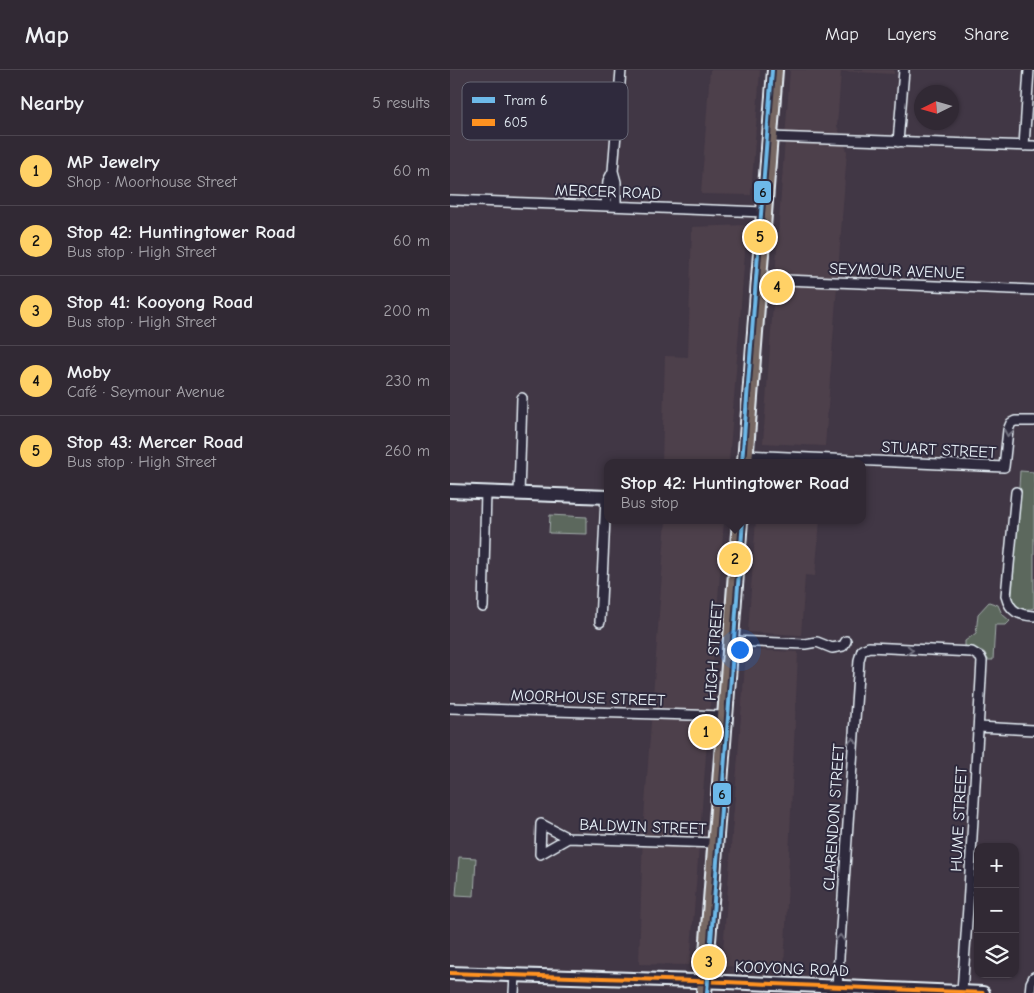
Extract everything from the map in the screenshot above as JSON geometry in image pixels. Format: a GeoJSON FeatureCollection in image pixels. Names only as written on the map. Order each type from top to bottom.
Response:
{"type":"FeatureCollection","features":[{"type":"Feature","properties":{"kind":"main road"},"geometry":{"type":"LineString","coordinates":[[745,459],[774,70]]}},
{"type":"Feature","properties":{"kind":"main road","name":"HIGH STREET"},"geometry":{"type":"LineString","coordinates":[[705,987],[740,524]]}},
{"type":"Feature","properties":{"kind":"street"},"geometry":{"type":"LineString","coordinates":[[898,142],[904,70]]}},
{"type":"Feature","properties":{"kind":"street"},"geometry":{"type":"LineString","coordinates":[[1024,146],[1030,70]]}},
{"type":"Feature","properties":{"kind":"street"},"geometry":{"type":"LineString","coordinates":[[770,136],[1034,146]]}},
{"type":"Feature","properties":{"kind":"street"},"geometry":{"type":"LineString","coordinates":[[616,140],[613,172],[616,182],[616,206]]}},
{"type":"Feature","properties":{"kind":"street"},"geometry":{"type":"LineString","coordinates":[[606,206],[608,181],[613,172]]}},
{"type":"Feature","properties":{"kind":"street","name":"MERCER ROAD"},"geometry":{"type":"LineString","coordinates":[[450,200],[764,212]]}},
{"type":"Feature","properties":{"kind":"street","name":"SEYMOUR AVENUE"},"geometry":{"type":"LineString","coordinates":[[759,279],[1034,290]]}},
{"type":"Feature","properties":{"kind":"street"},"geometry":{"type":"LineString","coordinates":[[519,494],[522,398]]}},
{"type":"Feature","properties":{"kind":"street","name":"STUART STREET"},"geometry":{"type":"LineString","coordinates":[[866,463],[1004,467],[1008,430],[1011,423],[1015,421],[1034,421]]}},
{"type":"Feature","properties":{"kind":"street"},"geometry":{"type":"LineString","coordinates":[[450,491],[604,497]]}},
{"type":"Feature","properties":{"kind":"street"},"geometry":{"type":"LineString","coordinates":[[483,607],[486,492]]}},
{"type":"Feature","properties":{"kind":"street"},"geometry":{"type":"LineString","coordinates":[[1016,492],[1006,596],[1011,608],[1018,613],[1034,616]]}},
{"type":"Feature","properties":{"kind":"street"},"geometry":{"type":"LineString","coordinates":[[600,622],[605,524]]}},
{"type":"Feature","properties":{"kind":"street"},"geometry":{"type":"LineString","coordinates":[[731,641],[805,644],[817,642],[832,648],[843,646],[846,641]]}},
{"type":"Feature","properties":{"kind":"street","name":"CLARENDON STREET"},"geometry":{"type":"LineString","coordinates":[[836,986],[860,654],[862,650],[868,648],[972,652]]}},
{"type":"Feature","properties":{"kind":"street","name":"HUME STREET"},"geometry":{"type":"LineString","coordinates":[[966,992],[983,667],[980,657],[972,652]]}},
{"type":"Feature","properties":{"kind":"street","name":"MOORHOUSE STREET"},"geometry":{"type":"LineString","coordinates":[[450,708],[726,716]]}},
{"type":"Feature","properties":{"kind":"street"},"geometry":{"type":"LineString","coordinates":[[979,727],[1034,730]]}},
{"type":"Feature","properties":{"kind":"street","name":"BALDWIN STREET"},"geometry":{"type":"LineString","coordinates":[[568,838],[716,843]]}},
{"type":"Feature","properties":{"kind":"street","name":"KOOYONG ROAD"},"geometry":{"type":"LineString","coordinates":[[450,973],[515,975],[705,987],[836,986],[984,993]]}},
{"type":"Feature","properties":{"kind":"street"},"geometry":{"type":"LineString","coordinates":[[514,993],[515,975]]}},
{"type":"Feature","properties":{"kind":"street"},"geometry":{"type":"LineString","coordinates":[[1030,993],[1034,977]]}},
{"type":"Feature","properties":{"kind":"shaded area"},"geometry":{"type":"Polygon","coordinates":[[[710,70],[760,70],[751,195],[701,194],[710,70]]]}},
{"type":"Feature","properties":{"kind":"shaded area"},"geometry":{"type":"Polygon","coordinates":[[[790,70],[894,70],[894,74],[841,71],[837,126],[847,151],[825,446],[763,443],[790,70]]]}},
{"type":"Feature","properties":{"kind":"shaded area"},"geometry":{"type":"Polygon","coordinates":[[[747,225],[729,459],[662,459],[665,356],[688,357],[692,227],[747,225]]]}},
{"type":"Feature","properties":{"kind":"shaded area"},"geometry":{"type":"Polygon","coordinates":[[[666,524],[724,524],[690,963],[688,965],[639,964],[643,832],[666,524]]]}},
{"type":"Feature","properties":{"kind":"shaded area"},"geometry":{"type":"Polygon","coordinates":[[[756,524],[820,524],[815,576],[805,575],[801,635],[748,632],[756,524]]]}},
{"type":"Feature","properties":{"kind":"shaded area"},"geometry":{"type":"Polygon","coordinates":[[[748,650],[798,652],[784,969],[725,966],[722,964],[746,652],[748,650]]]}},
{"type":"Feature","properties":{"kind":"green space"},"geometry":{"type":"Polygon","coordinates":[[[1020,471],[1034,472],[1034,608],[1027,609],[1015,604],[1012,598],[1020,471]]]}},
{"type":"Feature","properties":{"kind":"green space"},"geometry":{"type":"Polygon","coordinates":[[[550,515],[587,517],[587,534],[549,533],[550,515]]]}},
{"type":"Feature","properties":{"kind":"green space"},"geometry":{"type":"Polygon","coordinates":[[[989,602],[998,605],[1002,614],[1010,621],[1006,625],[995,625],[993,660],[988,660],[982,651],[965,646],[965,641],[976,633],[978,614],[989,602]]]}},
{"type":"Feature","properties":{"kind":"green space"},"geometry":{"type":"Polygon","coordinates":[[[459,857],[476,858],[474,896],[456,895],[459,857]]]}},
{"type":"Feature","properties":{"kind":"tram line","name":"6"},"geometry":{"type":"LineString","coordinates":[[742,459],[772,70]]}},
{"type":"Feature","properties":{"kind":"tram line","name":"6"},"geometry":{"type":"LineString","coordinates":[[707,993],[743,524]]}},
{"type":"Feature","properties":{"kind":"transit line","name":"605"},"geometry":{"type":"LineString","coordinates":[[450,973],[983,993]]}},
{"type":"Feature","properties":{"kind":"place","name":"Stop 43: Mercer Road"},"geometry":{"type":"Point","coordinates":[760,237]}},
{"type":"Feature","properties":{"kind":"place","name":"Moby"},"geometry":{"type":"Point","coordinates":[777,287]}},
{"type":"Feature","properties":{"kind":"place","name":"Stop 42: Huntingtower Road"},"geometry":{"type":"Point","coordinates":[735,559]}},
{"type":"Feature","properties":{"kind":"place","name":"MP Jewelry"},"geometry":{"type":"Point","coordinates":[706,732]}},
{"type":"Feature","properties":{"kind":"place","name":"Stop 41: Kooyong Road"},"geometry":{"type":"Point","coordinates":[709,962]}}]}
